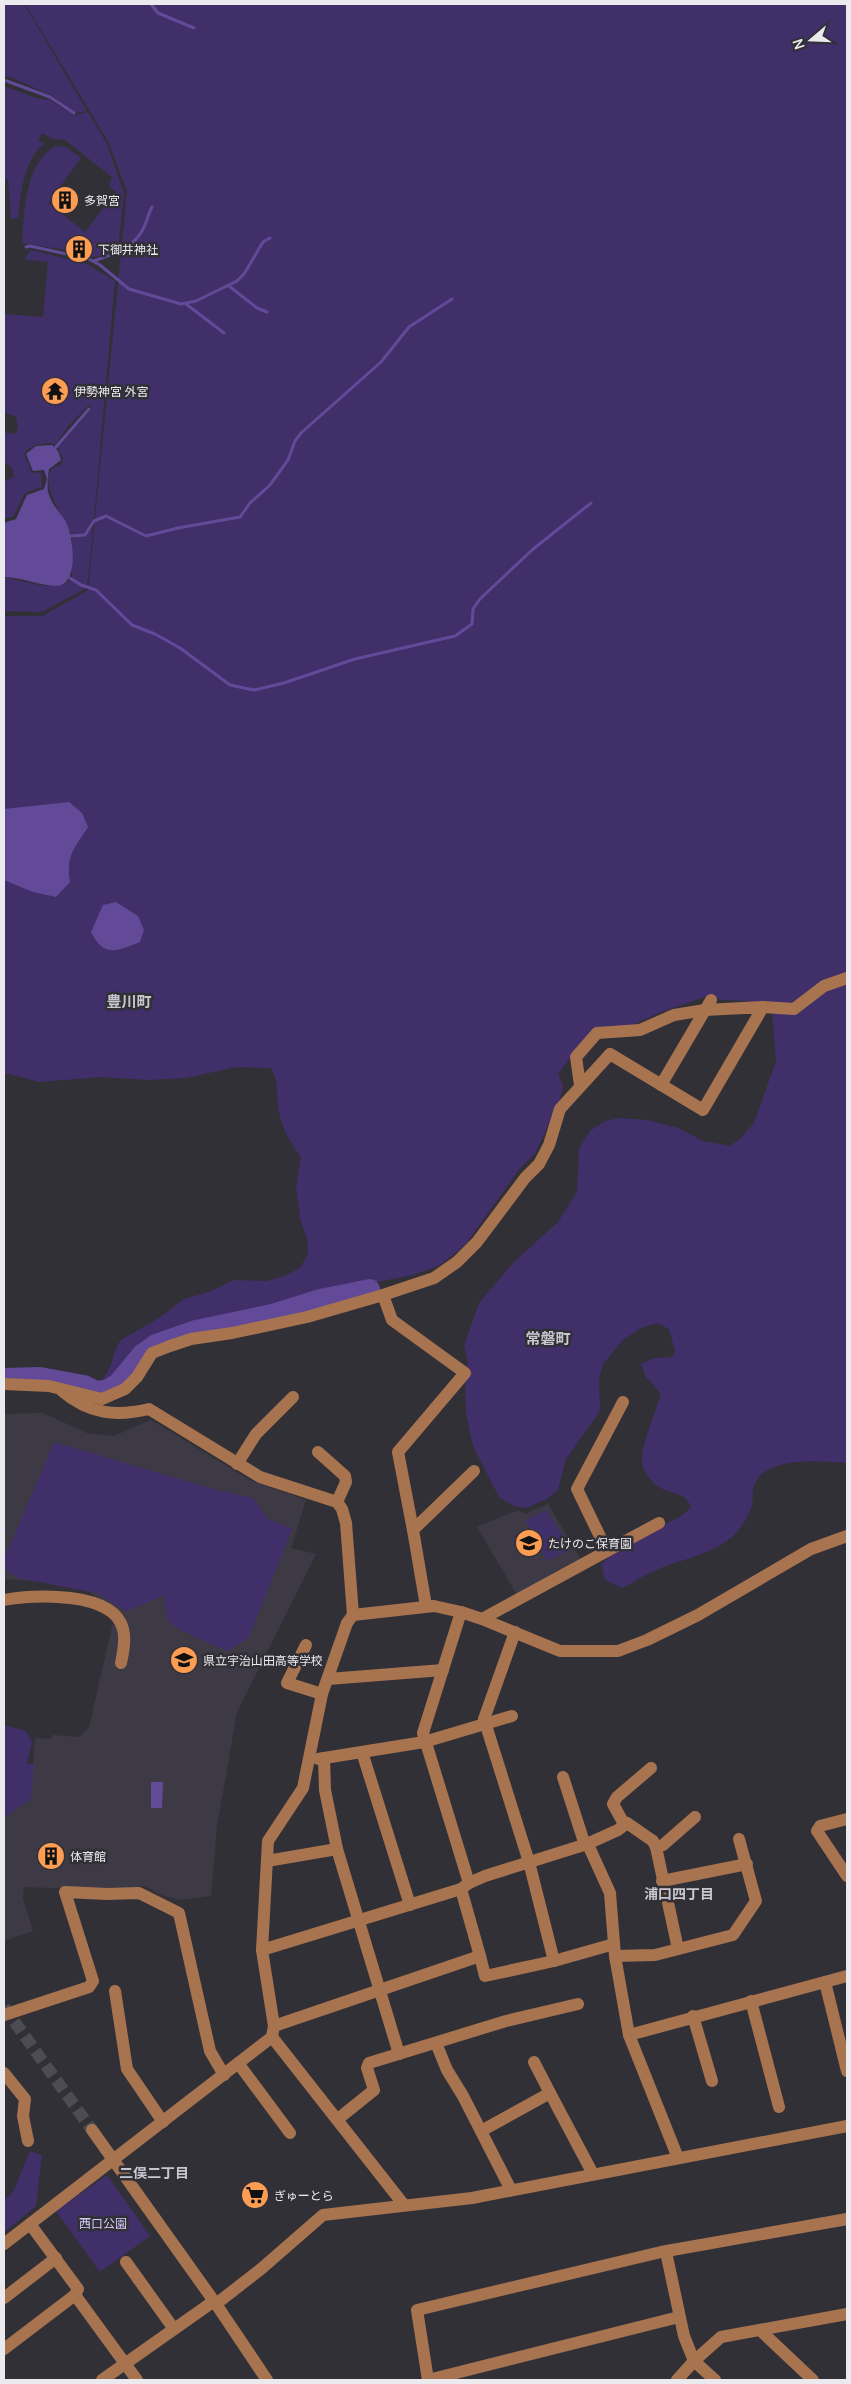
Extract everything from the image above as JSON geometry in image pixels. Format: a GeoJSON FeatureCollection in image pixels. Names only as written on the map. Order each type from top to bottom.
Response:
{"type":"FeatureCollection","features":[{"type":"Feature","properties":{"kind":"street"},"geometry":{"type":"LineString","coordinates":[[580,1085],[576,1057],[597,1033],[640,1030],[674,1015],[708,1005],[794,1009],[824,986],[847,978]]}},
{"type":"Feature","properties":{"kind":"street"},"geometry":{"type":"LineString","coordinates":[[661,1085],[708,1005]]}},
{"type":"Feature","properties":{"kind":"street"},"geometry":{"type":"LineString","coordinates":[[4,1384],[59,1388],[96,1399],[111,1396],[132,1383],[152,1353],[170,1346],[191,1339],[232,1333],[308,1317],[434,1278],[458,1262],[477,1242],[525,1178],[539,1164],[549,1144],[560,1109],[610,1054],[703,1110],[763,1007]]}},
{"type":"Feature","properties":{"kind":"street"},"geometry":{"type":"LineString","coordinates":[[383,1295],[392,1320],[465,1372],[398,1452],[426,1606]]}},
{"type":"Feature","properties":{"kind":"street"},"geometry":{"type":"LineString","coordinates":[[59,1388],[72,1400],[104,1414],[124,1414],[149,1409],[260,1478],[337,1502],[342,1509],[346,1523],[354,1615],[348,1623],[322,1694],[308,1775],[299,1796],[268,1841],[262,1950],[273,2032],[404,2205]]}},
{"type":"Feature","properties":{"kind":"street"},"geometry":{"type":"LineString","coordinates":[[237,1464],[256,1434],[292,1398]]}},
{"type":"Feature","properties":{"kind":"street"},"geometry":{"type":"LineString","coordinates":[[607,1551],[578,1489],[623,1402]]}},
{"type":"Feature","properties":{"kind":"street"},"geometry":{"type":"LineString","coordinates":[[318,1452],[345,1476],[346,1482],[337,1502]]}},
{"type":"Feature","properties":{"kind":"street"},"geometry":{"type":"LineString","coordinates":[[412,1530],[474,1472]]}},
{"type":"Feature","properties":{"kind":"street"},"geometry":{"type":"LineString","coordinates":[[482,1619],[660,1524]]}},
{"type":"Feature","properties":{"kind":"street"},"geometry":{"type":"LineString","coordinates":[[354,1615],[426,1606],[461,1612],[482,1619],[560,1651],[618,1651],[647,1640],[698,1614],[812,1550],[847,1536]]}},
{"type":"Feature","properties":{"kind":"street"},"geometry":{"type":"LineString","coordinates":[[4,1600],[20,1596],[73,1597],[103,1607],[115,1616],[123,1627],[121,1663]]}},
{"type":"Feature","properties":{"kind":"street"},"geometry":{"type":"LineString","coordinates":[[461,1612],[423,1733],[465,1886],[485,1976],[614,1950],[656,1955],[733,1934],[756,1901],[739,1839]]}},
{"type":"Feature","properties":{"kind":"street"},"geometry":{"type":"LineString","coordinates":[[516,1632],[484,1719],[529,1862],[554,1961]]}},
{"type":"Feature","properties":{"kind":"street"},"geometry":{"type":"LineString","coordinates":[[306,1645],[287,1683],[322,1694]]}},
{"type":"Feature","properties":{"kind":"street"},"geometry":{"type":"LineString","coordinates":[[328,1679],[443,1670]]}},
{"type":"Feature","properties":{"kind":"street"},"geometry":{"type":"LineString","coordinates":[[310,1760],[424,1742],[512,1716]]}},
{"type":"Feature","properties":{"kind":"street"},"geometry":{"type":"LineString","coordinates":[[362,1752],[410,1905]]}},
{"type":"Feature","properties":{"kind":"street"},"geometry":{"type":"LineString","coordinates":[[324,1758],[325,1790],[337,1849],[399,2054]]}},
{"type":"Feature","properties":{"kind":"street"},"geometry":{"type":"LineString","coordinates":[[624,1824],[613,1804],[617,1797],[651,1768]]}},
{"type":"Feature","properties":{"kind":"street"},"geometry":{"type":"LineString","coordinates":[[563,1777],[587,1844],[610,1894],[614,1950],[629,2035],[678,2158]]}},
{"type":"Feature","properties":{"kind":"street"},"geometry":{"type":"LineString","coordinates":[[656,1847],[663,1845],[694,1816]]}},
{"type":"Feature","properties":{"kind":"street"},"geometry":{"type":"LineString","coordinates":[[847,1819],[820,1826],[817,1831],[847,1876]]}},
{"type":"Feature","properties":{"kind":"street"},"geometry":{"type":"LineString","coordinates":[[262,1950],[410,1905],[529,1862],[587,1844],[618,1830],[624,1824],[631,1824],[653,1841],[656,1847],[678,1949]]}},
{"type":"Feature","properties":{"kind":"street"},"geometry":{"type":"LineString","coordinates":[[267,1861],[337,1849]]}},
{"type":"Feature","properties":{"kind":"street"},"geometry":{"type":"LineString","coordinates":[[662,1881],[746,1864]]}},
{"type":"Feature","properties":{"kind":"street"},"geometry":{"type":"LineString","coordinates":[[4,2015],[89,1987],[93,1980],[65,1892],[139,1893],[179,1913],[198,2005],[210,2051],[224,2075]]}},
{"type":"Feature","properties":{"kind":"street"},"geometry":{"type":"LineString","coordinates":[[4,2244],[224,2075],[273,2032],[380,1991],[480,1956]]}},
{"type":"Feature","properties":{"kind":"street"},"geometry":{"type":"LineString","coordinates":[[629,2035],[693,2016],[847,1976]]}},
{"type":"Feature","properties":{"kind":"street"},"geometry":{"type":"LineString","coordinates":[[825,1982],[844,2044],[847,2072]]}},
{"type":"Feature","properties":{"kind":"street"},"geometry":{"type":"LineString","coordinates":[[115,1991],[127,2069],[162,2122]]}},
{"type":"Feature","properties":{"kind":"street"},"geometry":{"type":"LineString","coordinates":[[751,2001],[779,2107]]}},
{"type":"Feature","properties":{"kind":"street"},"geometry":{"type":"LineString","coordinates":[[338,2119],[374,2090],[367,2068],[368,2063],[506,2021],[578,2004]]}},
{"type":"Feature","properties":{"kind":"street"},"geometry":{"type":"LineString","coordinates":[[693,2016],[712,2081]]}},
{"type":"Feature","properties":{"kind":"street"},"geometry":{"type":"LineString","coordinates":[[436,2043],[447,2070],[511,2190]]}},
{"type":"Feature","properties":{"kind":"street"},"geometry":{"type":"LineString","coordinates":[[534,2062],[593,2174]]}},
{"type":"Feature","properties":{"kind":"street"},"geometry":{"type":"LineString","coordinates":[[238,2063],[290,2133]]}},
{"type":"Feature","properties":{"kind":"street"},"geometry":{"type":"LineString","coordinates":[[4,2073],[25,2099],[23,2116],[28,2141]]}},
{"type":"Feature","properties":{"kind":"street"},"geometry":{"type":"LineString","coordinates":[[481,2131],[550,2093]]}},
{"type":"Feature","properties":{"kind":"street"},"geometry":{"type":"LineString","coordinates":[[102,2380],[261,2269],[323,2215],[472,2198],[847,2126]]}},
{"type":"Feature","properties":{"kind":"street"},"geometry":{"type":"LineString","coordinates":[[92,2130],[215,2302],[267,2380]]}},
{"type":"Feature","properties":{"kind":"street"},"geometry":{"type":"LineString","coordinates":[[679,2317],[428,2380],[417,2310],[666,2252],[847,2219]]}},
{"type":"Feature","properties":{"kind":"street"},"geometry":{"type":"LineString","coordinates":[[4,2349],[75,2295],[78,2289],[30,2224]]}},
{"type":"Feature","properties":{"kind":"street"},"geometry":{"type":"LineString","coordinates":[[666,2252],[679,2317],[694,2361],[715,2380]]}},
{"type":"Feature","properties":{"kind":"street"},"geometry":{"type":"LineString","coordinates":[[4,2298],[56,2258]]}},
{"type":"Feature","properties":{"kind":"street"},"geometry":{"type":"LineString","coordinates":[[126,2262],[174,2329]]}},
{"type":"Feature","properties":{"kind":"street"},"geometry":{"type":"LineString","coordinates":[[75,2295],[138,2380]]}},
{"type":"Feature","properties":{"kind":"street"},"geometry":{"type":"LineString","coordinates":[[677,2380],[694,2361],[721,2337],[847,2314]]}},
{"type":"Feature","properties":{"kind":"street"},"geometry":{"type":"LineString","coordinates":[[760,2330],[812,2380]]}},
{"type":"Feature","properties":{"kind":"shaded area"},"geometry":{"type":"Polygon","coordinates":[[[52,445],[58,451],[61,460],[49,469],[48,492],[52,502],[69,528],[73,558],[69,577],[64,583],[57,586],[4,577],[4,523],[16,519],[27,495],[44,489],[47,479],[44,470],[33,471],[26,454],[36,446],[52,445]]]}},
{"type":"Feature","properties":{"kind":"shaded area"},"geometry":{"type":"Polygon","coordinates":[[[69,802],[82,813],[88,827],[75,847],[70,859],[70,882],[56,897],[33,892],[4,880],[4,809],[69,802]]]}},
{"type":"Feature","properties":{"kind":"shaded area"},"geometry":{"type":"Polygon","coordinates":[[[116,902],[138,916],[144,930],[140,942],[118,950],[112,950],[101,946],[91,932],[103,905],[116,902]]]}},
{"type":"Feature","properties":{"kind":"shaded area","name":"県立宇治山田高等学校"},"geometry":{"type":"Polygon","coordinates":[[[43,1413],[87,1433],[114,1436],[151,1420],[250,1480],[306,1500],[291,1548],[316,1554],[237,1712],[217,1826],[211,1896],[181,1900],[161,1895],[145,1886],[117,1890],[24,1887],[23,1898],[33,1931],[4,1941],[4,1817],[31,1799],[35,1738],[51,1739],[52,1735],[79,1737],[89,1728],[116,1609],[76,1584],[4,1579],[4,1414],[43,1413]]]}},
{"type":"Feature","properties":{"kind":"shaded area","name":"たけのこ保育園"},"geometry":{"type":"Polygon","coordinates":[[[548,1504],[581,1560],[517,1595],[477,1527],[518,1510],[525,1514],[548,1504]]]}},
{"type":"Feature","properties":{"kind":"shaded area"},"geometry":{"type":"Polygon","coordinates":[[[151,1782],[163,1782],[162,1808],[151,1808],[151,1782]]]}},
{"type":"Feature","properties":{"kind":"green space"},"geometry":{"type":"Polygon","coordinates":[[[4,4],[24,4],[87,111],[76,113],[51,95],[10,77],[4,77],[4,4]]]}},
{"type":"Feature","properties":{"kind":"green space"},"geometry":{"type":"Polygon","coordinates":[[[25,4],[847,4],[847,1463],[823,1461],[795,1462],[769,1469],[760,1476],[754,1486],[749,1514],[732,1537],[713,1549],[648,1574],[622,1588],[605,1580],[601,1565],[626,1544],[679,1517],[691,1507],[687,1499],[681,1495],[660,1488],[652,1481],[645,1472],[642,1462],[645,1442],[661,1394],[646,1377],[641,1364],[655,1358],[672,1357],[675,1351],[669,1329],[657,1323],[641,1328],[623,1340],[603,1364],[599,1378],[600,1411],[566,1459],[558,1490],[547,1499],[526,1508],[514,1506],[499,1497],[473,1446],[466,1414],[465,1373],[468,1361],[464,1346],[479,1303],[515,1261],[558,1222],[577,1192],[579,1149],[590,1131],[605,1121],[619,1118],[647,1120],[678,1128],[703,1141],[730,1146],[740,1139],[754,1123],[776,1061],[772,1010],[764,1005],[747,1001],[723,1000],[710,995],[661,1012],[576,1050],[558,1074],[563,1086],[560,1099],[535,1154],[521,1167],[465,1245],[440,1265],[413,1275],[340,1289],[262,1313],[184,1330],[141,1347],[113,1380],[106,1382],[104,1378],[121,1340],[159,1318],[184,1299],[209,1292],[234,1280],[266,1281],[282,1277],[300,1268],[308,1254],[307,1239],[300,1218],[296,1188],[301,1157],[283,1127],[278,1107],[276,1082],[271,1068],[237,1067],[186,1078],[147,1080],[101,1077],[39,1082],[9,1074],[4,1075],[4,616],[43,616],[88,590],[127,192],[109,143],[25,4]]]}},
{"type":"Feature","properties":{"kind":"green space"},"geometry":{"type":"Polygon","coordinates":[[[4,86],[36,98],[50,100],[74,115],[88,112],[107,144],[124,194],[118,249],[92,257],[82,254],[83,242],[76,241],[73,251],[22,243],[25,203],[32,176],[37,164],[55,146],[66,147],[81,158],[48,203],[85,232],[116,192],[109,186],[112,177],[65,140],[53,139],[42,133],[38,140],[44,144],[32,159],[24,178],[18,218],[11,219],[8,179],[4,179],[4,86]]]}},
{"type":"Feature","properties":{"kind":"green space"},"geometry":{"type":"Polygon","coordinates":[[[31,250],[87,264],[115,281],[94,518],[84,534],[71,535],[48,483],[52,469],[62,464],[63,458],[58,447],[92,409],[89,405],[68,426],[55,445],[51,443],[39,444],[32,446],[26,451],[24,454],[32,473],[41,472],[42,487],[25,493],[13,517],[4,518],[4,481],[14,477],[12,468],[4,461],[4,432],[16,433],[18,427],[16,417],[4,412],[4,314],[43,317],[48,262],[24,259],[31,250]]]}},
{"type":"Feature","properties":{"kind":"green space"},"geometry":{"type":"Polygon","coordinates":[[[91,529],[93,530],[87,587],[81,585],[72,577],[72,538],[86,536],[91,529]]]}},
{"type":"Feature","properties":{"kind":"green space"},"geometry":{"type":"Polygon","coordinates":[[[4,578],[49,586],[65,584],[71,579],[86,588],[42,612],[4,611],[4,578]]]}},
{"type":"Feature","properties":{"kind":"green space"},"geometry":{"type":"Polygon","coordinates":[[[54,1442],[213,1489],[253,1498],[268,1519],[292,1529],[248,1639],[227,1651],[180,1630],[167,1620],[164,1595],[126,1611],[96,1593],[18,1578],[4,1569],[4,1560],[54,1442]]]}},
{"type":"Feature","properties":{"kind":"green space"},"geometry":{"type":"Polygon","coordinates":[[[546,1510],[571,1549],[547,1561],[525,1520],[546,1510]]]}},
{"type":"Feature","properties":{"kind":"green space"},"geometry":{"type":"Polygon","coordinates":[[[4,1725],[26,1731],[32,1742],[27,1764],[34,1764],[31,1799],[4,1817],[4,1725]]]}},
{"type":"Feature","properties":{"kind":"green space"},"geometry":{"type":"Polygon","coordinates":[[[30,2151],[42,2155],[36,2206],[4,2232],[4,2201],[13,2192],[30,2151]]]}},
{"type":"Feature","properties":{"kind":"green space","name":"西口公園"},"geometry":{"type":"Polygon","coordinates":[[[107,2175],[150,2236],[100,2272],[56,2211],[107,2175]]]}},
{"type":"Feature","properties":{"kind":"waterway"},"geometry":{"type":"LineString","coordinates":[[151,4],[158,13],[194,28]]}},
{"type":"Feature","properties":{"kind":"waterway"},"geometry":{"type":"LineString","coordinates":[[4,80],[50,97],[74,113]]}},
{"type":"Feature","properties":{"kind":"waterway"},"geometry":{"type":"LineString","coordinates":[[94,261],[129,246],[139,236],[152,207]]}},
{"type":"Feature","properties":{"kind":"waterway"},"geometry":{"type":"LineString","coordinates":[[26,247],[30,246],[89,259],[100,265],[129,289],[181,304],[196,301],[237,281],[244,274],[263,242],[270,238]]}},
{"type":"Feature","properties":{"kind":"waterway"},"geometry":{"type":"LineString","coordinates":[[229,286],[257,308],[267,312]]}},
{"type":"Feature","properties":{"kind":"waterway"},"geometry":{"type":"LineString","coordinates":[[71,536],[85,535],[94,521],[106,516],[146,536],[178,528],[240,517],[250,503],[270,485],[288,460],[295,441],[301,433],[381,362],[409,327],[452,299]]}},
{"type":"Feature","properties":{"kind":"waterway"},"geometry":{"type":"LineString","coordinates":[[186,304],[224,333]]}},
{"type":"Feature","properties":{"kind":"waterway"},"geometry":{"type":"LineString","coordinates":[[55,448],[89,409]]}},
{"type":"Feature","properties":{"kind":"waterway"},"geometry":{"type":"LineString","coordinates":[[70,578],[81,585],[96,590],[132,625],[155,634],[180,648],[230,685],[254,690],[284,683],[355,659],[455,636],[472,624],[473,609],[480,599],[532,550],[591,503]]}},
{"type":"Feature","properties":{"kind":"waterway"},"geometry":{"type":"LineString","coordinates":[[4,1378],[40,1377],[84,1385],[96,1391],[108,1389],[118,1383],[142,1354],[156,1344],[196,1330],[272,1314],[320,1299],[370,1289]]}},
{"type":"Feature","properties":{"kind":"tunnel"},"geometry":{"type":"LineString","coordinates":[[4,2007],[92,2130]]}},
{"type":"Feature","properties":{"kind":"place","name":"多賀宮"},"geometry":{"type":"Point","coordinates":[65,200]}},
{"type":"Feature","properties":{"kind":"place","name":"下御井神社"},"geometry":{"type":"Point","coordinates":[79,249]}},
{"type":"Feature","properties":{"kind":"place","name":"伊勢神宮 外宮"},"geometry":{"type":"Point","coordinates":[55,391]}},
{"type":"Feature","properties":{"kind":"place","name":"たけのこ保育園"},"geometry":{"type":"Point","coordinates":[529,1543]}},
{"type":"Feature","properties":{"kind":"place","name":"県立宇治山田高等学校"},"geometry":{"type":"Point","coordinates":[184,1660]}},
{"type":"Feature","properties":{"kind":"place","name":"体育館"},"geometry":{"type":"Point","coordinates":[51,1856]}},
{"type":"Feature","properties":{"kind":"place","name":"ぎゅーとら"},"geometry":{"type":"Point","coordinates":[255,2195]}},
{"type":"Feature","properties":{"kind":"district","name":"豊川町"},"geometry":{"type":"Point","coordinates":[129,1001]}},
{"type":"Feature","properties":{"kind":"district","name":"常磐町"},"geometry":{"type":"Point","coordinates":[548,1338]}},
{"type":"Feature","properties":{"kind":"district","name":"浦口四丁目"},"geometry":{"type":"Point","coordinates":[679,1893]}},
{"type":"Feature","properties":{"kind":"district","name":"二俣二丁目"},"geometry":{"type":"Point","coordinates":[154,2172]}}]}
